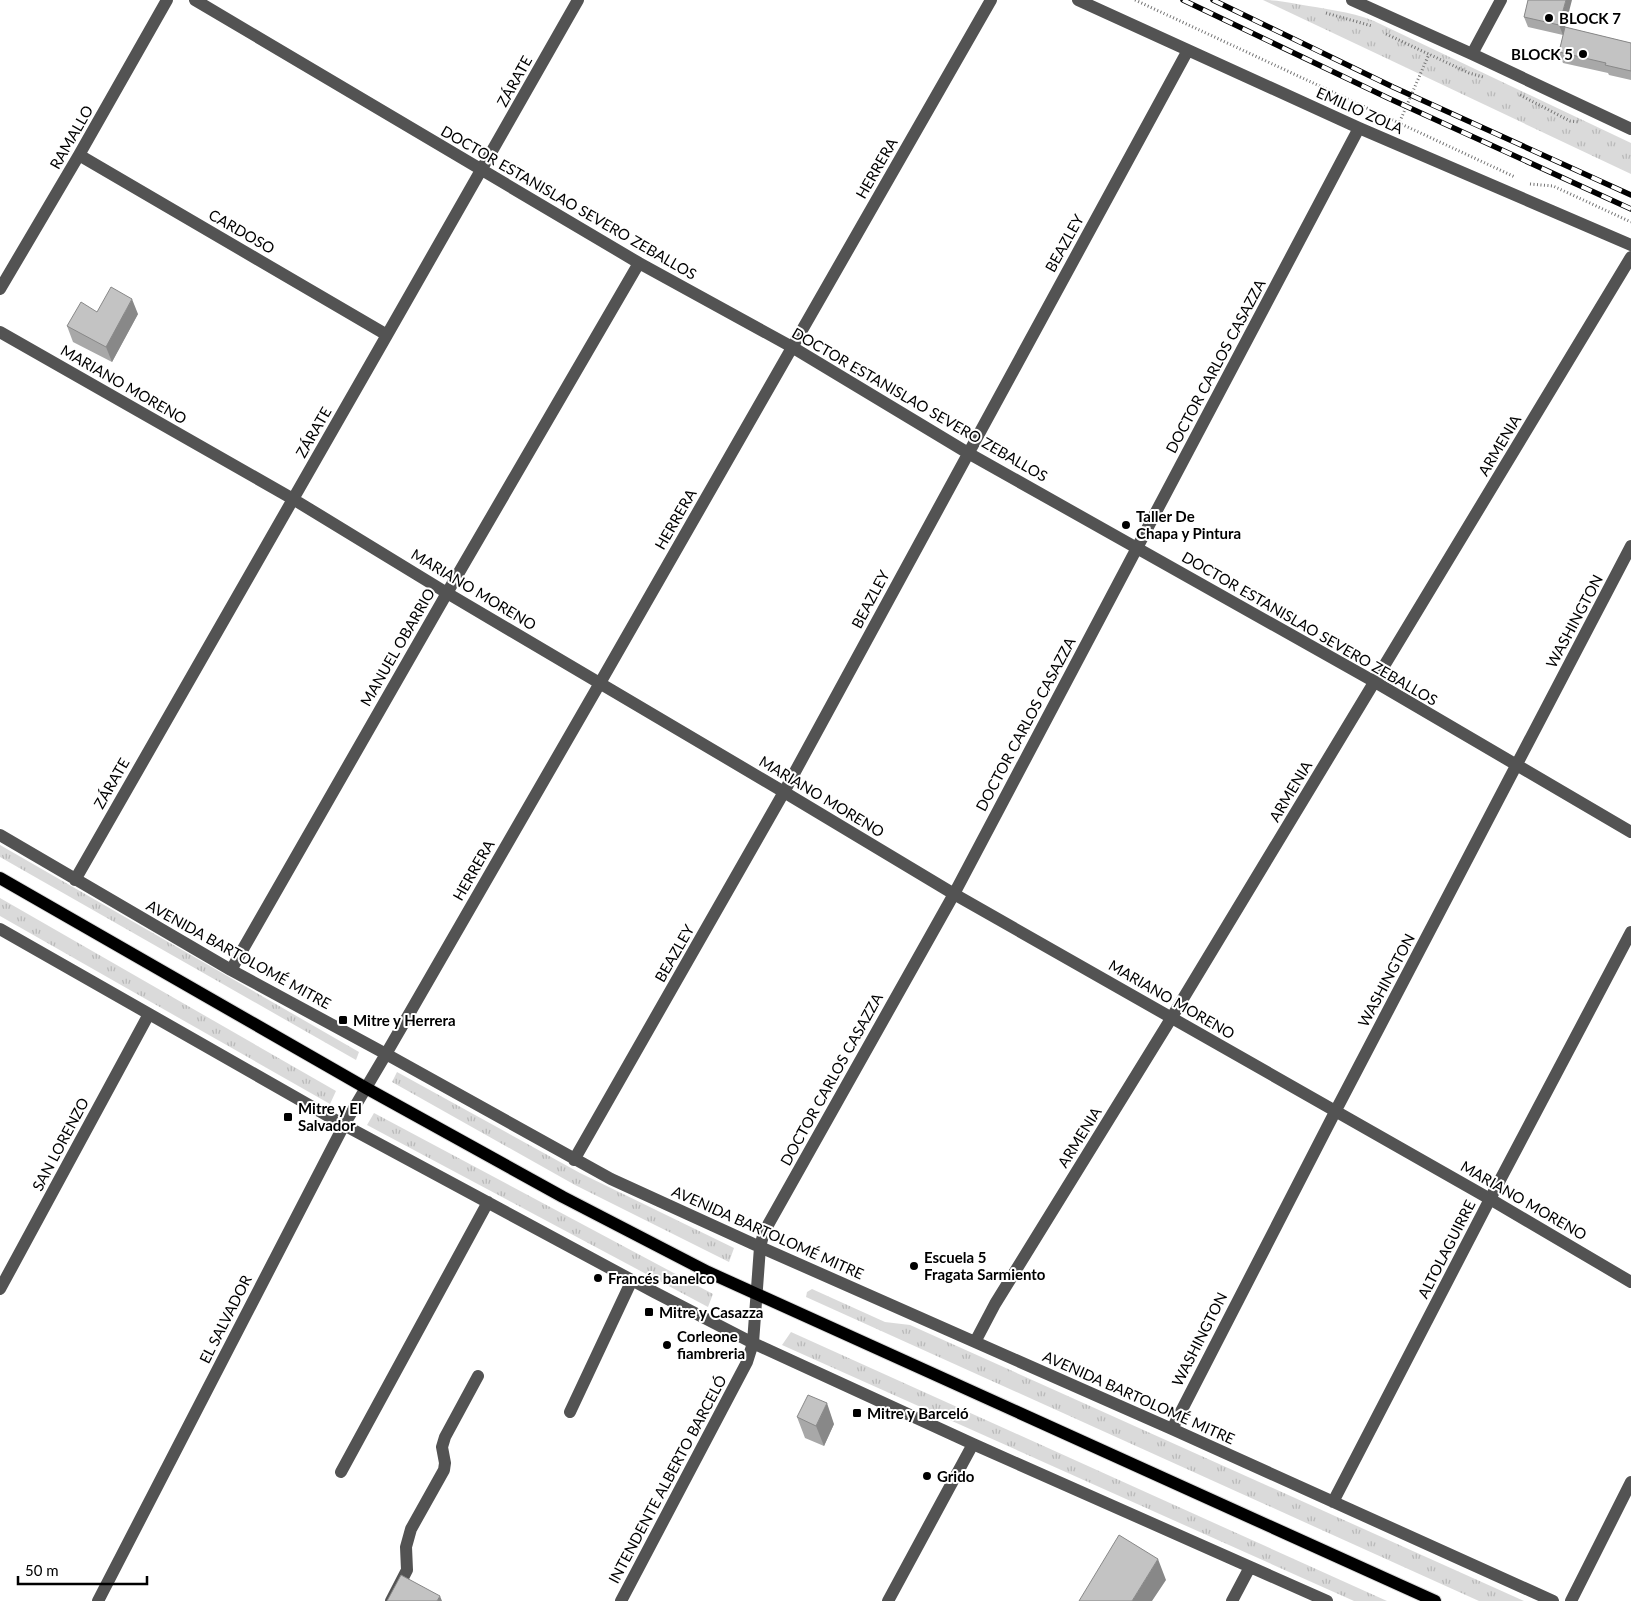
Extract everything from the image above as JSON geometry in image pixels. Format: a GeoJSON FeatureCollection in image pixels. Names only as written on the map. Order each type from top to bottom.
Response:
{"type":"FeatureCollection","features":[{"type":"Feature","properties":{"kind":"main road"},"geometry":{"type":"LineString","coordinates":[[0,878],[366,1088],[563,1197],[708,1272],[1435,1601]]}},
{"type":"Feature","properties":{"kind":"street","name":"RAMALLO"},"geometry":{"type":"LineString","coordinates":[[0,289],[167,0]]}},
{"type":"Feature","properties":{"kind":"street","name":"DOCTOR ESTANISLAO SEVERO ZEBALLOS"},"geometry":{"type":"LineString","coordinates":[[195,0],[639,263],[792,347],[968,453],[1375,682],[1631,832]]}},
{"type":"Feature","properties":{"kind":"street","name":"ZÁRATE"},"geometry":{"type":"LineString","coordinates":[[75,880],[388,336],[578,0]]}},
{"type":"Feature","properties":{"kind":"street","name":"HERRERA"},"geometry":{"type":"LineString","coordinates":[[386,1054],[991,0]]}},
{"type":"Feature","properties":{"kind":"street","name":"EMILIO ZOLA"},"geometry":{"type":"LineString","coordinates":[[1078,0],[1359,128],[1631,245]]}},
{"type":"Feature","properties":{"kind":"street"},"geometry":{"type":"LineString","coordinates":[[1352,0],[1631,129]]}},
{"type":"Feature","properties":{"kind":"street"},"geometry":{"type":"LineString","coordinates":[[1472,54],[1501,0]]}},
{"type":"Feature","properties":{"kind":"street","name":"BEAZLEY"},"geometry":{"type":"LineString","coordinates":[[574,1160],[784,792],[1188,50]]}},
{"type":"Feature","properties":{"kind":"street","name":"DOCTOR CARLOS CASAZZA"},"geometry":{"type":"LineString","coordinates":[[753,1343],[760,1248],[764,1232],[954,894],[1359,128]]}},
{"type":"Feature","properties":{"kind":"street","name":"CARDOSO"},"geometry":{"type":"LineString","coordinates":[[79,155],[388,336]]}},
{"type":"Feature","properties":{"kind":"street","name":"ARMENIA"},"geometry":{"type":"LineString","coordinates":[[976,1342],[995,1304],[1172,1018],[1631,257]]}},
{"type":"Feature","properties":{"kind":"street","name":"MANUEL OBARRIO"},"geometry":{"type":"LineString","coordinates":[[231,970],[446,593],[639,263]]}},
{"type":"Feature","properties":{"kind":"street","name":"MARIANO MORENO"},"geometry":{"type":"LineString","coordinates":[[0,332],[293,499],[446,593],[954,894],[1490,1199],[1631,1282]]}},
{"type":"Feature","properties":{"kind":"street","name":"WASHINGTON"},"geometry":{"type":"LineString","coordinates":[[1172,1429],[1335,1112],[1631,546]]}},
{"type":"Feature","properties":{"kind":"street","name":"AVENIDA BARTOLOMÉ MITRE"},"geometry":{"type":"LineString","coordinates":[[0,835],[231,970],[611,1179],[760,1248],[1172,1429],[1553,1601]]}},
{"type":"Feature","properties":{"kind":"street"},"geometry":{"type":"LineString","coordinates":[[0,929],[344,1125],[753,1343],[973,1444],[1327,1601]]}},
{"type":"Feature","properties":{"kind":"street","name":"ALTOLAGUIRRE"},"geometry":{"type":"LineString","coordinates":[[1333,1502],[1631,932]]}},
{"type":"Feature","properties":{"kind":"street","name":"SAN LORENZO"},"geometry":{"type":"LineString","coordinates":[[0,1289],[149,1014]]}},
{"type":"Feature","properties":{"kind":"street","name":"EL SALVADOR"},"geometry":{"type":"LineString","coordinates":[[98,1601],[344,1125],[386,1054]]}},
{"type":"Feature","properties":{"kind":"street"},"geometry":{"type":"LineString","coordinates":[[341,1472],[488,1202]]}},
{"type":"Feature","properties":{"kind":"street"},"geometry":{"type":"LineString","coordinates":[[570,1412],[632,1280]]}},
{"type":"Feature","properties":{"kind":"street","name":"INTENDENTE ALBERTO BARCELÓ"},"geometry":{"type":"LineString","coordinates":[[621,1601],[747,1362],[753,1343]]}},
{"type":"Feature","properties":{"kind":"street"},"geometry":{"type":"LineString","coordinates":[[391,1601],[407,1570],[406,1547],[411,1529],[444,1470],[445,1463],[442,1447],[445,1437],[478,1376]]}},
{"type":"Feature","properties":{"kind":"street"},"geometry":{"type":"LineString","coordinates":[[888,1601],[973,1444]]}},
{"type":"Feature","properties":{"kind":"street"},"geometry":{"type":"LineString","coordinates":[[1571,1601],[1631,1482]]}},
{"type":"Feature","properties":{"kind":"street"},"geometry":{"type":"LineString","coordinates":[[1232,1601],[1250,1567]]}},
{"type":"Feature","properties":{"kind":"path"},"geometry":{"type":"LineString","coordinates":[[1135,0],[1531,185],[1553,186],[1631,222]]}},
{"type":"Feature","properties":{"kind":"path"},"geometry":{"type":"LineString","coordinates":[[1326,13],[1372,26],[1469,73],[1488,78]]}},
{"type":"Feature","properties":{"kind":"path"},"geometry":{"type":"LineString","coordinates":[[1396,128],[1429,54]]}},
{"type":"Feature","properties":{"kind":"path"},"geometry":{"type":"LineString","coordinates":[[1512,91],[1570,121],[1584,122]]}},
{"type":"Feature","properties":{"kind":"green space"},"geometry":{"type":"Polygon","coordinates":[[[1263,0],[1280,1],[1336,11],[1374,21],[1631,143],[1631,174],[1263,0]]]}},
{"type":"Feature","properties":{"kind":"green space"},"geometry":{"type":"Polygon","coordinates":[[[0,845],[359,1052],[356,1060],[0,857],[0,845]]]}},
{"type":"Feature","properties":{"kind":"green space"},"geometry":{"type":"Polygon","coordinates":[[[0,898],[336,1091],[330,1104],[0,916],[0,898]]]}},
{"type":"Feature","properties":{"kind":"green space"},"geometry":{"type":"Polygon","coordinates":[[[397,1072],[580,1173],[734,1248],[729,1262],[575,1185],[392,1082],[397,1072]]]}},
{"type":"Feature","properties":{"kind":"green space"},"geometry":{"type":"Polygon","coordinates":[[[374,1113],[713,1294],[708,1307],[367,1125],[374,1113]]]}},
{"type":"Feature","properties":{"kind":"green space"},"geometry":{"type":"Polygon","coordinates":[[[812,1289],[885,1322],[910,1325],[1524,1601],[1479,1601],[806,1297],[807,1292],[812,1289]]]}},
{"type":"Feature","properties":{"kind":"green space"},"geometry":{"type":"Polygon","coordinates":[[[791,1332],[1387,1601],[1354,1601],[782,1345],[791,1332]]]}},
{"type":"Feature","properties":{"kind":"building"},"geometry":{"type":"Polygon","coordinates":[[[1528,0],[1566,0],[1559,25],[1524,17],[1528,0]]]}},
{"type":"Feature","properties":{"kind":"building"},"geometry":{"type":"Polygon","coordinates":[[[1565,27],[1631,43],[1631,71],[1559,52],[1565,27]]]}},
{"type":"Feature","properties":{"kind":"building"},"geometry":{"type":"Polygon","coordinates":[[[111,287],[132,299],[106,347],[67,326],[81,302],[97,312],[111,287]]]}},
{"type":"Feature","properties":{"kind":"building"},"geometry":{"type":"Polygon","coordinates":[[[808,1395],[827,1403],[816,1426],[797,1417],[808,1395]]]}},
{"type":"Feature","properties":{"kind":"building"},"geometry":{"type":"Polygon","coordinates":[[[1119,1535],[1158,1559],[1132,1601],[1079,1601],[1119,1535]]]}},
{"type":"Feature","properties":{"kind":"building"},"geometry":{"type":"Polygon","coordinates":[[[401,1575],[440,1596],[437,1601],[387,1601],[401,1575]]]}},
{"type":"Feature","properties":{"kind":"railway"},"geometry":{"type":"LineString","coordinates":[[1183,0],[1388,98],[1631,209]]}},
{"type":"Feature","properties":{"kind":"railway"},"geometry":{"type":"LineString","coordinates":[[1213,0],[1393,87],[1631,195]]}},
{"type":"Feature","properties":{"kind":"place","name":"BLOCK 7"},"geometry":{"type":"Point","coordinates":[1549,18]}},
{"type":"Feature","properties":{"kind":"place","name":"BLOCK 5"},"geometry":{"type":"Point","coordinates":[1583,54]}},
{"type":"Feature","properties":{"kind":"place","name":"Taller De Chapa y Pintura"},"geometry":{"type":"Point","coordinates":[1126,525]}},
{"type":"Feature","properties":{"kind":"place","name":"Mitre y Herrera"},"geometry":{"type":"Point","coordinates":[343,1020]}},
{"type":"Feature","properties":{"kind":"place","name":"Mitre y El Salvador"},"geometry":{"type":"Point","coordinates":[288,1117]}},
{"type":"Feature","properties":{"kind":"place","name":"Escuela 5 Fragata Sarmiento"},"geometry":{"type":"Point","coordinates":[914,1266]}},
{"type":"Feature","properties":{"kind":"place","name":"Francés banelco"},"geometry":{"type":"Point","coordinates":[598,1278]}},
{"type":"Feature","properties":{"kind":"place","name":"Mitre y Casazza"},"geometry":{"type":"Point","coordinates":[649,1312]}},
{"type":"Feature","properties":{"kind":"place","name":"Corleone fiambreria"},"geometry":{"type":"Point","coordinates":[667,1345]}},
{"type":"Feature","properties":{"kind":"place","name":"Mitre y Barceló"},"geometry":{"type":"Point","coordinates":[857,1413]}},
{"type":"Feature","properties":{"kind":"place","name":"Grido"},"geometry":{"type":"Point","coordinates":[927,1476]}}]}
